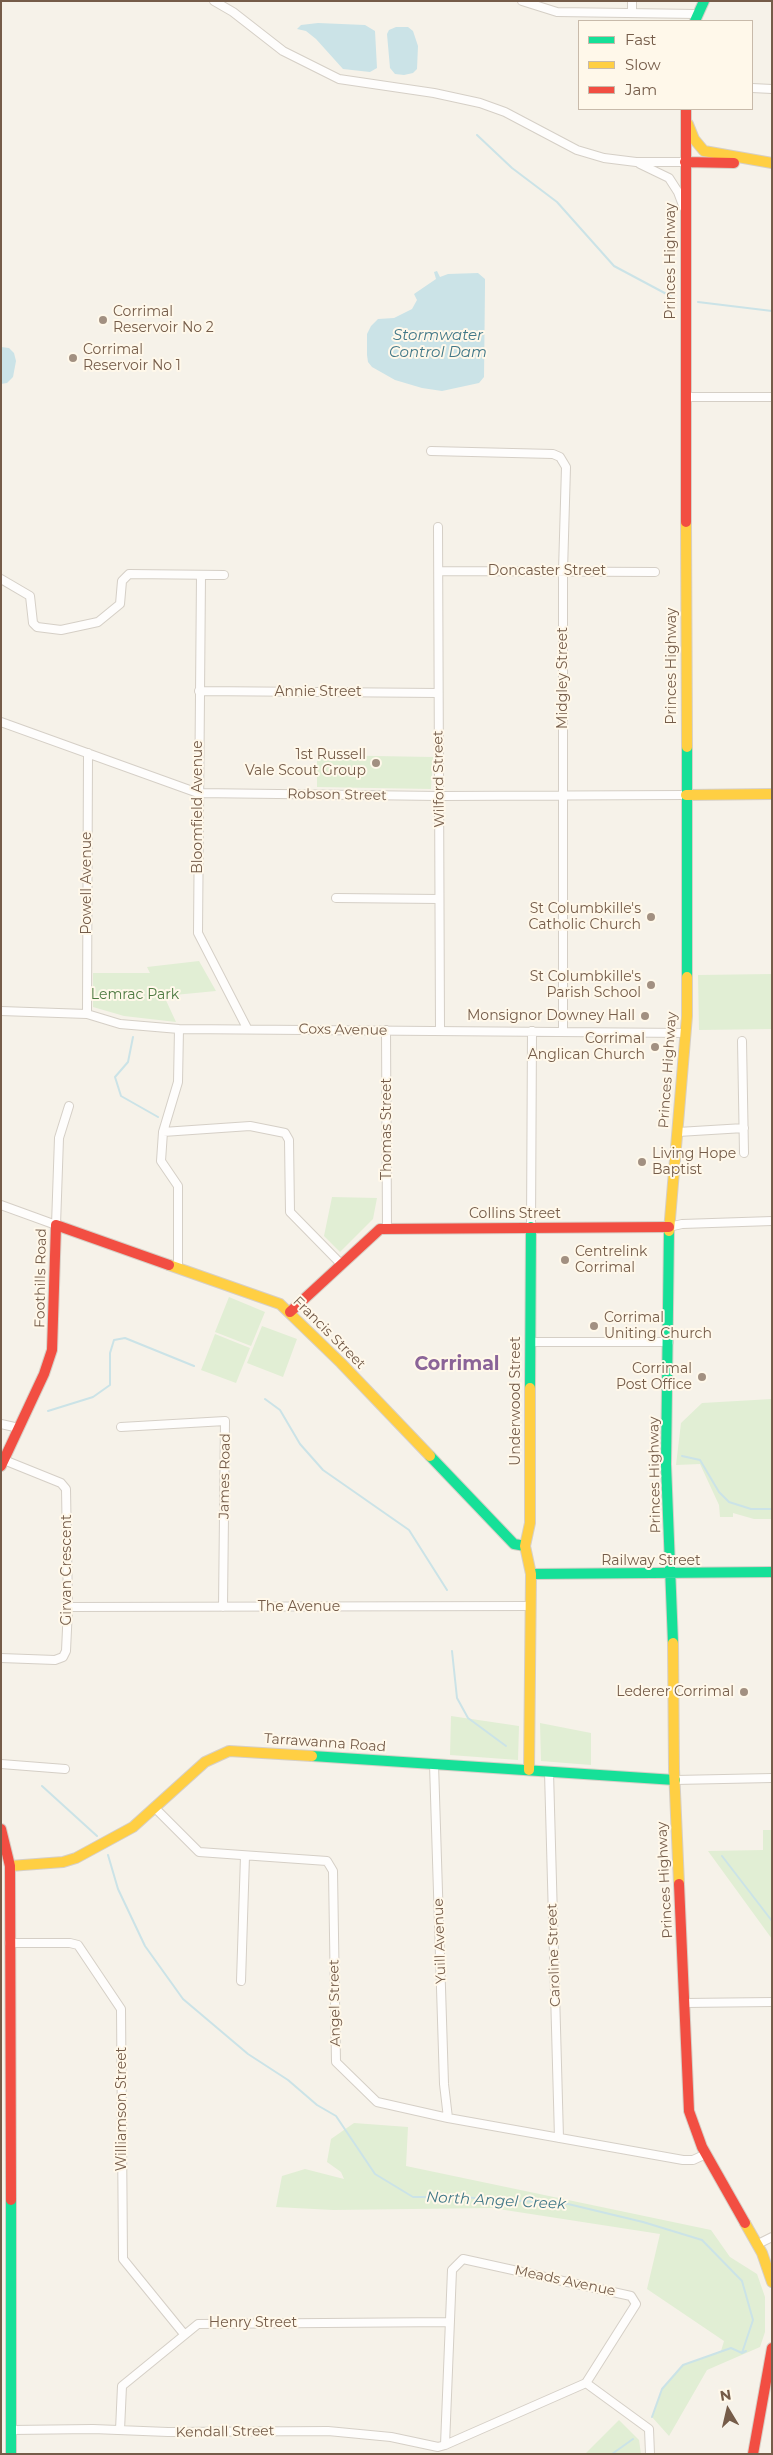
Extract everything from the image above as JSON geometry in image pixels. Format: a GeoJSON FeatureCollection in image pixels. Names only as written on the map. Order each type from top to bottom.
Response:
{"type":"FeatureCollection","features":[{"type":"Feature","properties":{"kind":"main road"},"geometry":{"type":"LineString","coordinates":[[696,18],[704,1]]}},
{"type":"Feature","properties":{"kind":"main road"},"geometry":{"type":"LineString","coordinates":[[686,114],[694,139],[704,151],[772,163]]}},
{"type":"Feature","properties":{"kind":"main road","name":"Princes Highway"},"geometry":{"type":"LineString","coordinates":[[686,114],[686,1033],[669,1227],[666,1464],[672,1575],[675,1780],[689,2111],[706,2154],[758,2244],[772,2282]]}},
{"type":"Feature","properties":{"kind":"main road"},"geometry":{"type":"LineString","coordinates":[[686,162],[772,163]]}},
{"type":"Feature","properties":{"kind":"main road"},"geometry":{"type":"LineString","coordinates":[[686,795],[772,794]]}},
{"type":"Feature","properties":{"kind":"main road","name":"Francis Street"},"geometry":{"type":"LineString","coordinates":[[56,1224],[280,1304],[290,1312],[514,1544],[525,1546]]}},
{"type":"Feature","properties":{"kind":"main road","name":"Foothills Road"},"geometry":{"type":"LineString","coordinates":[[3,1463],[44,1374],[52,1350],[56,1224]]}},
{"type":"Feature","properties":{"kind":"main road","name":"Underwood Street"},"geometry":{"type":"LineString","coordinates":[[529,1770],[529,1606],[531,1574],[525,1546],[530,1523],[531,1227]]}},
{"type":"Feature","properties":{"kind":"main road","name":"Collins Street"},"geometry":{"type":"LineString","coordinates":[[386,1228],[669,1227]]}},
{"type":"Feature","properties":{"kind":"main road"},"geometry":{"type":"LineString","coordinates":[[290,1312],[341,1264],[380,1230],[386,1228]]}},
{"type":"Feature","properties":{"kind":"main road","name":"Railway Street"},"geometry":{"type":"LineString","coordinates":[[531,1574],[672,1575],[772,1572]]}},
{"type":"Feature","properties":{"kind":"main road","name":"Tarrawanna Road"},"geometry":{"type":"LineString","coordinates":[[10,1866],[63,1862],[76,1858],[133,1827],[156,1809],[205,1762],[229,1751],[675,1780]]}},
{"type":"Feature","properties":{"kind":"main road"},"geometry":{"type":"LineString","coordinates":[[1,1829],[10,1866],[9,1943],[5,1957],[11,2454]]}},
{"type":"Feature","properties":{"kind":"main road"},"geometry":{"type":"LineString","coordinates":[[753,2454],[772,2348]]}},
{"type":"Feature","properties":{"kind":"street"},"geometry":{"type":"LineString","coordinates":[[214,1],[233,12],[283,51],[339,79],[434,93],[480,103],[505,112],[577,150],[604,158],[636,162],[686,162]]}},
{"type":"Feature","properties":{"kind":"street"},"geometry":{"type":"LineString","coordinates":[[522,1],[557,12],[632,12],[696,18]]}},
{"type":"Feature","properties":{"kind":"street"},"geometry":{"type":"LineString","coordinates":[[632,1],[632,12]]}},
{"type":"Feature","properties":{"kind":"street"},"geometry":{"type":"LineString","coordinates":[[753,88],[772,89]]}},
{"type":"Feature","properties":{"kind":"street"},"geometry":{"type":"LineString","coordinates":[[636,162],[669,178],[678,192],[685,211]]}},
{"type":"Feature","properties":{"kind":"street"},"geometry":{"type":"LineString","coordinates":[[685,397],[772,397]]}},
{"type":"Feature","properties":{"kind":"street","name":"Midgley Street"},"geometry":{"type":"LineString","coordinates":[[431,451],[553,454],[560,457],[566,467],[563,571],[563,1031]]}},
{"type":"Feature","properties":{"kind":"street","name":"Wilford Street"},"geometry":{"type":"LineString","coordinates":[[438,527],[440,1031]]}},
{"type":"Feature","properties":{"kind":"street","name":"Doncaster Street"},"geometry":{"type":"LineString","coordinates":[[438,571],[655,572]]}},
{"type":"Feature","properties":{"kind":"street"},"geometry":{"type":"LineString","coordinates":[[1,579],[30,596],[33,624],[37,627],[61,630],[98,622],[120,604],[122,581],[128,574],[224,575]]}},
{"type":"Feature","properties":{"kind":"street","name":"Bloomfield Avenue"},"geometry":{"type":"LineString","coordinates":[[201,575],[198,933],[247,1028]]}},
{"type":"Feature","properties":{"kind":"street","name":"Annie Street"},"geometry":{"type":"LineString","coordinates":[[199,691],[438,693]]}},
{"type":"Feature","properties":{"kind":"street","name":"Robson Street"},"geometry":{"type":"LineString","coordinates":[[1,722],[198,793],[563,797],[686,795]]}},
{"type":"Feature","properties":{"kind":"street","name":"Powell Avenue"},"geometry":{"type":"LineString","coordinates":[[87,1014],[88,753]]}},
{"type":"Feature","properties":{"kind":"street"},"geometry":{"type":"LineString","coordinates":[[336,898],[439,899]]}},
{"type":"Feature","properties":{"kind":"street","name":"Coxs Avenue"},"geometry":{"type":"LineString","coordinates":[[1,1011],[87,1014],[120,1024],[178,1028],[686,1033]]}},
{"type":"Feature","properties":{"kind":"street"},"geometry":{"type":"LineString","coordinates":[[178,1028],[178,1082],[163,1132],[161,1161],[178,1186],[178,1268]]}},
{"type":"Feature","properties":{"kind":"street","name":"Thomas Street"},"geometry":{"type":"LineString","coordinates":[[386,1030],[386,1228]]}},
{"type":"Feature","properties":{"kind":"street","name":"Underwood Street"},"geometry":{"type":"LineString","coordinates":[[531,1227],[532,1031]]}},
{"type":"Feature","properties":{"kind":"street"},"geometry":{"type":"LineString","coordinates":[[742,1041],[744,1154]]}},
{"type":"Feature","properties":{"kind":"street","name":"Foothills Road"},"geometry":{"type":"LineString","coordinates":[[56,1224],[58,1138],[69,1106]]}},
{"type":"Feature","properties":{"kind":"street"},"geometry":{"type":"LineString","coordinates":[[163,1132],[250,1126],[285,1133],[289,1140],[290,1212],[341,1264]]}},
{"type":"Feature","properties":{"kind":"street"},"geometry":{"type":"LineString","coordinates":[[678,1132],[744,1128]]}},
{"type":"Feature","properties":{"kind":"street","name":"Francis Street"},"geometry":{"type":"LineString","coordinates":[[1,1205],[56,1224]]}},
{"type":"Feature","properties":{"kind":"street","name":"Collins Street"},"geometry":{"type":"LineString","coordinates":[[669,1227],[682,1224],[772,1221]]}},
{"type":"Feature","properties":{"kind":"street"},"geometry":{"type":"LineString","coordinates":[[530,1342],[669,1342]]}},
{"type":"Feature","properties":{"kind":"street","name":"James Road"},"geometry":{"type":"LineString","coordinates":[[121,1427],[226,1421],[223,1607]]}},
{"type":"Feature","properties":{"kind":"street"},"geometry":{"type":"LineString","coordinates":[[1,1424],[19,1428]]}},
{"type":"Feature","properties":{"kind":"street","name":"Girvan Crescent"},"geometry":{"type":"LineString","coordinates":[[1,1658],[55,1660],[63,1657],[66,1651],[68,1607],[66,1490],[61,1482],[3,1463]]}},
{"type":"Feature","properties":{"kind":"street","name":"The Avenue"},"geometry":{"type":"LineString","coordinates":[[68,1607],[529,1606]]}},
{"type":"Feature","properties":{"kind":"street"},"geometry":{"type":"LineString","coordinates":[[1,1764],[65,1769]]}},
{"type":"Feature","properties":{"kind":"street","name":"Yuill Avenue"},"geometry":{"type":"LineString","coordinates":[[434,1764],[444,2084],[448,2118]]}},
{"type":"Feature","properties":{"kind":"street","name":"Caroline Street"},"geometry":{"type":"LineString","coordinates":[[549,1772],[559,2138]]}},
{"type":"Feature","properties":{"kind":"street"},"geometry":{"type":"LineString","coordinates":[[675,1780],[772,1778]]}},
{"type":"Feature","properties":{"kind":"street","name":"Angel Street"},"geometry":{"type":"LineString","coordinates":[[156,1809],[199,1852],[327,1862],[333,1871],[336,2062],[377,2102],[448,2118],[688,2161],[706,2154]]}},
{"type":"Feature","properties":{"kind":"street"},"geometry":{"type":"LineString","coordinates":[[241,1981],[245,1856]]}},
{"type":"Feature","properties":{"kind":"street","name":"Williamson Street"},"geometry":{"type":"LineString","coordinates":[[9,1943],[70,1943],[78,1945],[121,2009],[123,2259],[184,2334]]}},
{"type":"Feature","properties":{"kind":"street"},"geometry":{"type":"LineString","coordinates":[[685,2003],[772,2002]]}},
{"type":"Feature","properties":{"kind":"street"},"geometry":{"type":"LineString","coordinates":[[758,2244],[772,2237]]}},
{"type":"Feature","properties":{"kind":"street","name":"Meads Avenue"},"geometry":{"type":"LineString","coordinates":[[441,2446],[452,2270],[462,2259],[631,2296],[636,2304],[586,2383]]}},
{"type":"Feature","properties":{"kind":"street","name":"Henry Street"},"geometry":{"type":"LineString","coordinates":[[120,2430],[122,2386],[198,2324],[450,2322]]}},
{"type":"Feature","properties":{"kind":"street"},"geometry":{"type":"LineString","coordinates":[[441,2446],[586,2383],[648,2429],[650,2454]]}},
{"type":"Feature","properties":{"kind":"street","name":"Kendall Street"},"geometry":{"type":"LineString","coordinates":[[11,2430],[168,2432],[328,2431],[391,2437],[441,2446]]}},
{"type":"Feature","properties":{"kind":"green space"},"geometry":{"type":"Polygon","coordinates":[[[317,755],[433,757],[431,789],[317,787],[317,755]]]}},
{"type":"Feature","properties":{"kind":"green space","name":"Lemrac Park"},"geometry":{"type":"Polygon","coordinates":[[[199,961],[216,991],[164,996],[176,1022],[124,1016],[93,1007],[93,973],[150,973],[147,967],[199,961]]]}},
{"type":"Feature","properties":{"kind":"green space"},"geometry":{"type":"Polygon","coordinates":[[[772,974],[772,1029],[699,1030],[698,975],[772,974]]]}},
{"type":"Feature","properties":{"kind":"green space"},"geometry":{"type":"Polygon","coordinates":[[[332,1197],[377,1198],[373,1219],[340,1252],[324,1236],[332,1197]]]}},
{"type":"Feature","properties":{"kind":"green space"},"geometry":{"type":"Polygon","coordinates":[[[229,1297],[265,1312],[251,1346],[215,1332],[229,1297]]]}},
{"type":"Feature","properties":{"kind":"green space"},"geometry":{"type":"Polygon","coordinates":[[[262,1326],[297,1339],[283,1377],[247,1363],[262,1326]]]}},
{"type":"Feature","properties":{"kind":"green space"},"geometry":{"type":"Polygon","coordinates":[[[215,1334],[250,1348],[236,1383],[201,1370],[215,1334]]]}},
{"type":"Feature","properties":{"kind":"green space"},"geometry":{"type":"Polygon","coordinates":[[[772,1399],[772,1519],[754,1519],[733,1513],[733,1517],[720,1517],[719,1505],[700,1464],[676,1465],[681,1423],[702,1403],[772,1399]]]}},
{"type":"Feature","properties":{"kind":"green space"},"geometry":{"type":"Polygon","coordinates":[[[451,1716],[519,1726],[518,1760],[450,1755],[451,1716]]]}},
{"type":"Feature","properties":{"kind":"green space"},"geometry":{"type":"Polygon","coordinates":[[[540,1723],[591,1733],[591,1765],[541,1761],[540,1723]]]}},
{"type":"Feature","properties":{"kind":"green space"},"geometry":{"type":"Polygon","coordinates":[[[763,1830],[772,1830],[772,1939],[708,1851],[763,1850],[763,1830]]]}},
{"type":"Feature","properties":{"kind":"green space"},"geometry":{"type":"Polygon","coordinates":[[[354,2123],[408,2127],[406,2166],[711,2230],[730,2257],[757,2274],[765,2297],[765,2332],[760,2347],[707,2370],[669,2436],[652,2417],[662,2389],[683,2365],[721,2351],[724,2341],[647,2289],[660,2234],[492,2208],[333,2210],[276,2207],[282,2176],[305,2169],[344,2179],[341,2172],[327,2162],[331,2139],[354,2123]]]}},
{"type":"Feature","properties":{"kind":"green space"},"geometry":{"type":"Polygon","coordinates":[[[619,2420],[639,2440],[641,2454],[585,2454],[619,2420]]]}},
{"type":"Feature","properties":{"kind":"water"},"geometry":{"type":"Polygon","coordinates":[[[318,23],[365,25],[375,31],[377,68],[370,72],[343,69],[316,39],[306,31],[297,29],[301,25],[318,23]]]}},
{"type":"Feature","properties":{"kind":"water"},"geometry":{"type":"Polygon","coordinates":[[[396,27],[408,27],[413,31],[418,46],[417,69],[413,73],[395,74],[390,68],[387,34],[389,30],[396,27]]]}},
{"type":"Feature","properties":{"kind":"water","name":"Stormwater Control Dam"},"geometry":{"type":"Polygon","coordinates":[[[437,271],[440,277],[448,274],[478,273],[485,279],[484,377],[479,383],[442,391],[422,388],[395,380],[372,367],[368,362],[367,355],[367,334],[371,326],[378,319],[394,318],[412,309],[417,300],[414,294],[436,279],[434,272],[437,271]]]}},
{"type":"Feature","properties":{"kind":"water"},"geometry":{"type":"Polygon","coordinates":[[[1,347],[9,348],[14,353],[16,361],[13,377],[7,383],[1,384],[1,347]]]}},
{"type":"Feature","properties":{"kind":"waterway"},"geometry":{"type":"LineString","coordinates":[[477,135],[512,168],[557,202],[614,266],[674,298]]}},
{"type":"Feature","properties":{"kind":"waterway"},"geometry":{"type":"LineString","coordinates":[[698,302],[772,311]]}},
{"type":"Feature","properties":{"kind":"waterway"},"geometry":{"type":"LineString","coordinates":[[133,1037],[128,1062],[115,1077],[121,1096],[158,1117]]}},
{"type":"Feature","properties":{"kind":"waterway"},"geometry":{"type":"LineString","coordinates":[[48,1411],[93,1397],[110,1385],[110,1353],[114,1340],[125,1338],[194,1366]]}},
{"type":"Feature","properties":{"kind":"waterway"},"geometry":{"type":"LineString","coordinates":[[265,1399],[280,1410],[300,1444],[323,1470],[409,1530],[447,1590]]}},
{"type":"Feature","properties":{"kind":"waterway"},"geometry":{"type":"LineString","coordinates":[[682,1456],[700,1460],[719,1492],[729,1502],[751,1509],[772,1509]]}},
{"type":"Feature","properties":{"kind":"waterway"},"geometry":{"type":"LineString","coordinates":[[452,1651],[457,1698],[468,1718],[506,1746]]}},
{"type":"Feature","properties":{"kind":"waterway","name":"North Angel Creek"},"geometry":{"type":"LineString","coordinates":[[42,1786],[97,1836]]}},
{"type":"Feature","properties":{"kind":"waterway","name":"North Angel Creek"},"geometry":{"type":"LineString","coordinates":[[108,1855],[118,1889],[145,1946],[183,1999],[248,2054],[288,2080],[317,2105],[336,2116],[375,2174],[413,2197],[460,2197],[568,2204],[643,2222],[702,2240],[742,2281],[753,2320],[742,2353]]}},
{"type":"Feature","properties":{"kind":"waterway"},"geometry":{"type":"LineString","coordinates":[[722,1856],[772,1921]]}},
{"type":"Feature","properties":{"kind":"waterway"},"geometry":{"type":"LineString","coordinates":[[652,2417],[662,2389],[683,2365],[731,2348],[742,2353],[746,2351]]}},
{"type":"Feature","properties":{"kind":"waterway"},"geometry":{"type":"LineString","coordinates":[[612,2454],[633,2439]]}},
{"type":"Feature","properties":{"kind":"traffic: fast"},"geometry":{"type":"LineString","coordinates":[[695,20],[704,1]]}},
{"type":"Feature","properties":{"kind":"traffic: fast"},"geometry":{"type":"LineString","coordinates":[[687,747],[687,977]]}},
{"type":"Feature","properties":{"kind":"traffic: fast"},"geometry":{"type":"LineString","coordinates":[[530,1388],[531,1227]]}},
{"type":"Feature","properties":{"kind":"traffic: fast"},"geometry":{"type":"LineString","coordinates":[[669,1231],[666,1464],[673,1643]]}},
{"type":"Feature","properties":{"kind":"traffic: fast"},"geometry":{"type":"LineString","coordinates":[[430,1456],[514,1544],[525,1546]]}},
{"type":"Feature","properties":{"kind":"traffic: fast"},"geometry":{"type":"LineString","coordinates":[[531,1574],[772,1572]]}},
{"type":"Feature","properties":{"kind":"traffic: fast"},"geometry":{"type":"LineString","coordinates":[[312,1756],[675,1780]]}},
{"type":"Feature","properties":{"kind":"traffic: fast"},"geometry":{"type":"LineString","coordinates":[[11,2200],[11,2454]]}},
{"type":"Feature","properties":{"kind":"traffic: slow"},"geometry":{"type":"LineString","coordinates":[[688,124],[694,139],[704,151],[772,163]]}},
{"type":"Feature","properties":{"kind":"traffic: slow"},"geometry":{"type":"LineString","coordinates":[[686,522],[687,747]]}},
{"type":"Feature","properties":{"kind":"traffic: slow"},"geometry":{"type":"LineString","coordinates":[[686,795],[772,794]]}},
{"type":"Feature","properties":{"kind":"traffic: slow"},"geometry":{"type":"LineString","coordinates":[[669,1231],[687,1016],[687,977]]}},
{"type":"Feature","properties":{"kind":"traffic: slow"},"geometry":{"type":"LineString","coordinates":[[169,1265],[280,1304],[341,1363],[430,1456]]}},
{"type":"Feature","properties":{"kind":"traffic: slow"},"geometry":{"type":"LineString","coordinates":[[529,1770],[531,1574],[525,1546],[530,1523],[530,1388]]}},
{"type":"Feature","properties":{"kind":"traffic: slow"},"geometry":{"type":"LineString","coordinates":[[673,1643],[674,1769],[679,1884]]}},
{"type":"Feature","properties":{"kind":"traffic: slow"},"geometry":{"type":"LineString","coordinates":[[10,1866],[63,1862],[76,1858],[133,1827],[205,1762],[229,1751],[312,1756]]}},
{"type":"Feature","properties":{"kind":"traffic: slow"},"geometry":{"type":"LineString","coordinates":[[745,2223],[762,2253],[772,2282]]}},
{"type":"Feature","properties":{"kind":"traffic: jam"},"geometry":{"type":"LineString","coordinates":[[686,110],[686,522]]}},
{"type":"Feature","properties":{"kind":"traffic: jam"},"geometry":{"type":"LineString","coordinates":[[685,162],[734,163]]}},
{"type":"Feature","properties":{"kind":"traffic: jam"},"geometry":{"type":"LineString","coordinates":[[1,1466],[44,1374],[52,1350],[56,1225],[169,1265]]}},
{"type":"Feature","properties":{"kind":"traffic: jam"},"geometry":{"type":"LineString","coordinates":[[290,1312],[380,1229],[669,1227]]}},
{"type":"Feature","properties":{"kind":"traffic: jam"},"geometry":{"type":"LineString","coordinates":[[1,1829],[10,1866],[11,2200]]}},
{"type":"Feature","properties":{"kind":"traffic: jam"},"geometry":{"type":"LineString","coordinates":[[679,1884],[689,2111],[702,2147],[745,2223]]}},
{"type":"Feature","properties":{"kind":"traffic: jam"},"geometry":{"type":"LineString","coordinates":[[753,2454],[772,2348]]}},
{"type":"Feature","properties":{"kind":"place","name":"Corrimal Reservoir No 2"},"geometry":{"type":"Point","coordinates":[103,320]}},
{"type":"Feature","properties":{"kind":"place","name":"Corrimal Reservoir No 1"},"geometry":{"type":"Point","coordinates":[73,358]}},
{"type":"Feature","properties":{"kind":"place","name":"1st Russell Vale Scout Group"},"geometry":{"type":"Point","coordinates":[376,763]}},
{"type":"Feature","properties":{"kind":"place","name":"St Columbkille's Catholic Church"},"geometry":{"type":"Point","coordinates":[651,917]}},
{"type":"Feature","properties":{"kind":"place","name":"St Columbkille's Parish School"},"geometry":{"type":"Point","coordinates":[651,985]}},
{"type":"Feature","properties":{"kind":"place","name":"Monsignor Downey Hall"},"geometry":{"type":"Point","coordinates":[645,1016]}},
{"type":"Feature","properties":{"kind":"place","name":"Corrimal Anglican Church"},"geometry":{"type":"Point","coordinates":[655,1047]}},
{"type":"Feature","properties":{"kind":"place","name":"Living Hope Baptist"},"geometry":{"type":"Point","coordinates":[642,1162]}},
{"type":"Feature","properties":{"kind":"place","name":"Centrelink Corrimal"},"geometry":{"type":"Point","coordinates":[565,1260]}},
{"type":"Feature","properties":{"kind":"place","name":"Corrimal Uniting Church"},"geometry":{"type":"Point","coordinates":[594,1326]}},
{"type":"Feature","properties":{"kind":"place","name":"Corrimal Post Office"},"geometry":{"type":"Point","coordinates":[702,1377]}},
{"type":"Feature","properties":{"kind":"place","name":"Lederer Corrimal"},"geometry":{"type":"Point","coordinates":[744,1692]}},
{"type":"Feature","properties":{"kind":"district","name":"Corrimal"},"geometry":{"type":"Point","coordinates":[457,1364]}}]}
